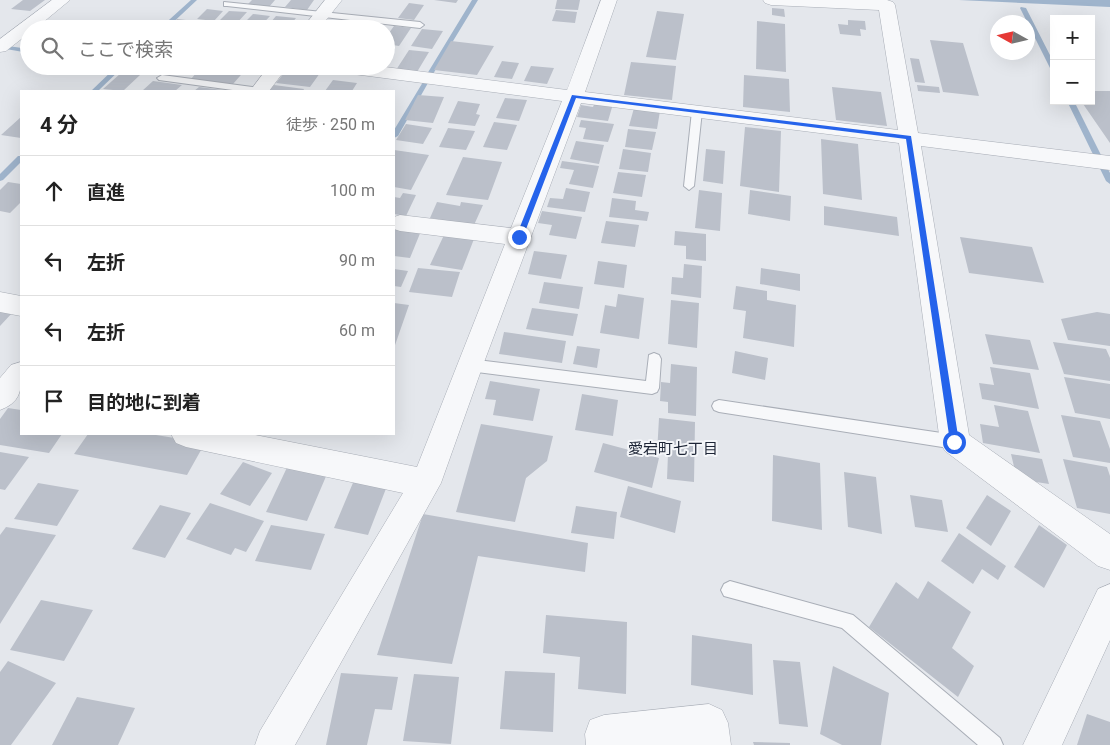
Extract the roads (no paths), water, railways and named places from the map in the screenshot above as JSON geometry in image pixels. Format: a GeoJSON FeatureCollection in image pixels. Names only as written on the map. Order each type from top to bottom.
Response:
{"type":"FeatureCollection","features":[{"type":"Feature","properties":{"kind":"street"},"geometry":{"type":"LineString","coordinates":[[35,20],[62,0]]}},
{"type":"Feature","properties":{"kind":"street"},"geometry":{"type":"LineString","coordinates":[[317,20],[334,0]]}},
{"type":"Feature","properties":{"kind":"street"},"geometry":{"type":"LineString","coordinates":[[274,745],[426,483],[469,365],[574,96],[609,0]]}},
{"type":"Feature","properties":{"kind":"street"},"geometry":{"type":"LineString","coordinates":[[771,0],[887,5],[909,138],[954,442],[1110,554]]}},
{"type":"Feature","properties":{"kind":"street"},"geometry":{"type":"LineString","coordinates":[[0,46],[20,31]]}},
{"type":"Feature","properties":{"kind":"street"},"geometry":{"type":"LineString","coordinates":[[260,90],[272,75]]}},
{"type":"Feature","properties":{"kind":"street"},"geometry":{"type":"LineString","coordinates":[[378,90],[386,75]]}},
{"type":"Feature","properties":{"kind":"street"},"geometry":{"type":"LineString","coordinates":[[395,75],[1110,163]]}},
{"type":"Feature","properties":{"kind":"street"},"geometry":{"type":"LineString","coordinates":[[400,223],[519,237]]}},
{"type":"Feature","properties":{"kind":"street"},"geometry":{"type":"LineString","coordinates":[[0,302],[20,306]]}},
{"type":"Feature","properties":{"kind":"street"},"geometry":{"type":"LineString","coordinates":[[8,398],[20,375]]}},
{"type":"Feature","properties":{"kind":"street"},"geometry":{"type":"LineString","coordinates":[[191,435],[426,483]]}},
{"type":"Feature","properties":{"kind":"street"},"geometry":{"type":"LineString","coordinates":[[1042,745],[1110,601]]}},
{"type":"Feature","properties":{"kind":"street"},"geometry":{"type":"LineString","coordinates":[[605,745],[604,734],[709,723],[712,745]]}},
{"type":"Feature","properties":{"kind":"lane"},"geometry":{"type":"LineString","coordinates":[[227,4],[375,20]]}},
{"type":"Feature","properties":{"kind":"lane"},"geometry":{"type":"LineString","coordinates":[[395,22],[420,25]]}},
{"type":"Feature","properties":{"kind":"lane"},"geometry":{"type":"LineString","coordinates":[[162,78],[252,90]]}},
{"type":"Feature","properties":{"kind":"lane"},"geometry":{"type":"LineString","coordinates":[[689,186],[697,111]]}},
{"type":"Feature","properties":{"kind":"lane"},"geometry":{"type":"LineString","coordinates":[[469,365],[652,388],[654,359]]}},
{"type":"Feature","properties":{"kind":"lane"},"geometry":{"type":"LineString","coordinates":[[719,406],[954,442]]}},
{"type":"Feature","properties":{"kind":"lane"},"geometry":{"type":"LineString","coordinates":[[730,590],[847,621],[993,745]]}},
{"type":"Feature","properties":{"kind":"water"},"geometry":{"type":"Polygon","coordinates":[[[959,0],[1110,0],[1110,7],[959,0]]]}},
{"type":"Feature","properties":{"kind":"waterway"},"geometry":{"type":"LineString","coordinates":[[172,20],[194,0]]}},
{"type":"Feature","properties":{"kind":"waterway"},"geometry":{"type":"LineString","coordinates":[[430,74],[475,0]]}},
{"type":"Feature","properties":{"kind":"waterway"},"geometry":{"type":"LineString","coordinates":[[1023,8],[1050,62]]}},
{"type":"Feature","properties":{"kind":"waterway"},"geometry":{"type":"LineString","coordinates":[[8,48],[20,50]]}},
{"type":"Feature","properties":{"kind":"waterway"},"geometry":{"type":"LineString","coordinates":[[95,90],[111,75]]}},
{"type":"Feature","properties":{"kind":"waterway"},"geometry":{"type":"LineString","coordinates":[[395,134],[425,83]]}},
{"type":"Feature","properties":{"kind":"waterway"},"geometry":{"type":"LineString","coordinates":[[1072,105],[1110,181]]}},
{"type":"Feature","properties":{"kind":"waterway"},"geometry":{"type":"LineString","coordinates":[[0,178],[20,159]]}},
{"type":"Feature","properties":{"kind":"district","name":"愛宕町七丁目"},"geometry":{"type":"Point","coordinates":[673,449]}}]}
